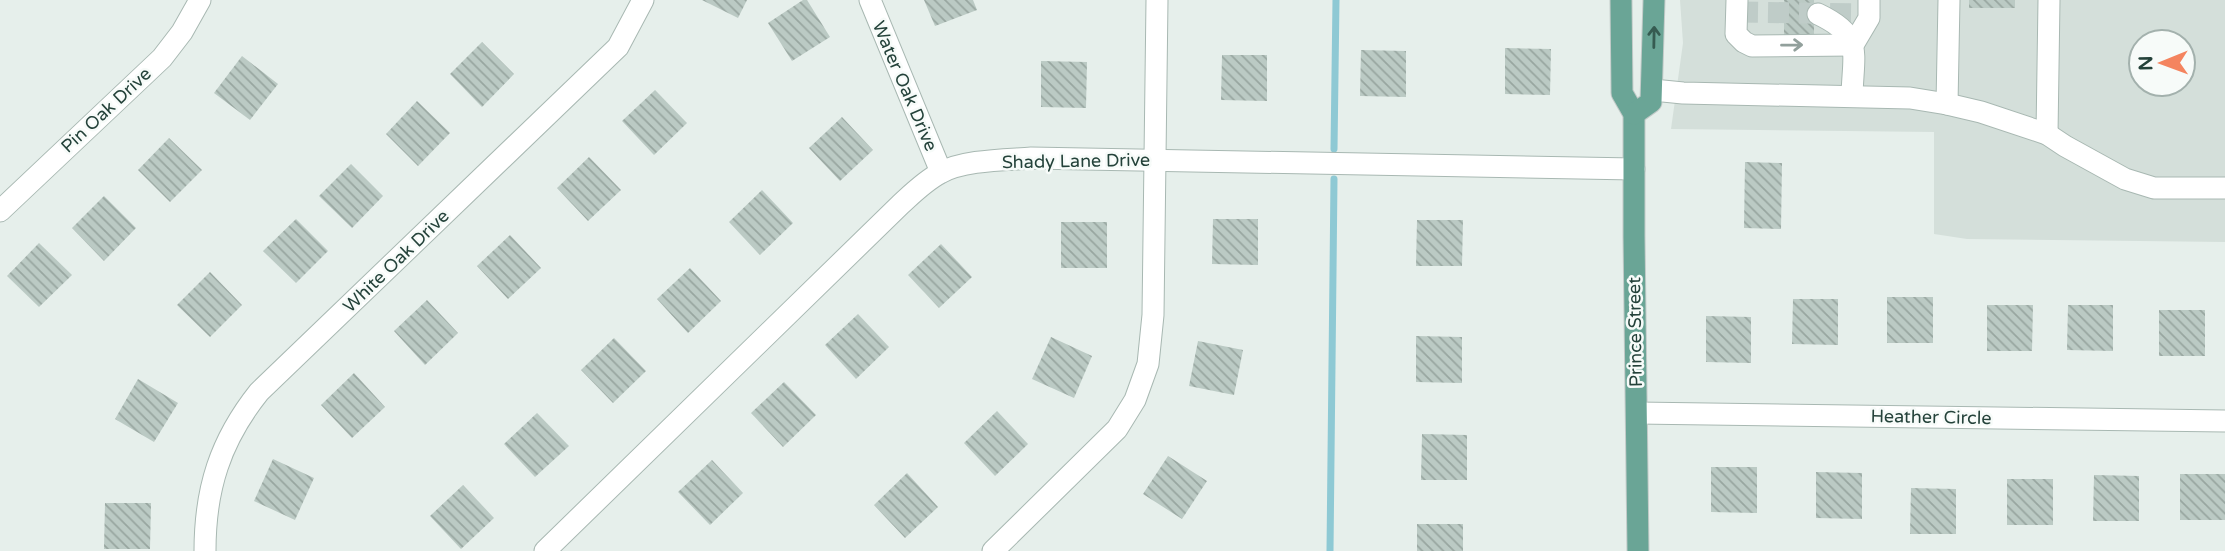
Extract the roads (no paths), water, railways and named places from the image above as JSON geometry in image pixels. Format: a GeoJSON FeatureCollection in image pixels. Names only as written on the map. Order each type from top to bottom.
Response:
{"type":"FeatureCollection","features":[{"type":"Feature","properties":{"kind":"main road","name":"Prince Street"},"geometry":{"type":"LineString","coordinates":[[1620,0],[1622,93],[1634,114],[1638,551]]}},
{"type":"Feature","properties":{"kind":"main road"},"geometry":{"type":"LineString","coordinates":[[1632,0],[1633,66],[1637,81],[1653,90]]}},
{"type":"Feature","properties":{"kind":"main road"},"geometry":{"type":"LineString","coordinates":[[1634,114],[1651,102],[1654,0]]}},
{"type":"Feature","properties":{"kind":"street","name":"Pin Oak Drive"},"geometry":{"type":"LineString","coordinates":[[0,211],[162,58],[182,32],[200,0]]}},
{"type":"Feature","properties":{"kind":"street","name":"White Oak Drive"},"geometry":{"type":"LineString","coordinates":[[205,551],[205,526],[212,482],[224,446],[241,414],[259,393],[618,47],[643,0]]}},
{"type":"Feature","properties":{"kind":"street","name":"Water Oak Drive"},"geometry":{"type":"LineString","coordinates":[[870,0],[941,172]]}},
{"type":"Feature","properties":{"kind":"street"},"geometry":{"type":"LineString","coordinates":[[993,551],[1117,429],[1135,400],[1148,364],[1153,315],[1157,0]]}},
{"type":"Feature","properties":{"kind":"street"},"geometry":{"type":"LineString","coordinates":[[1737,0],[1736,34],[1752,46],[1853,45]]}},
{"type":"Feature","properties":{"kind":"street"},"geometry":{"type":"LineString","coordinates":[[1853,45],[1869,18],[1869,0]]}},
{"type":"Feature","properties":{"kind":"street"},"geometry":{"type":"LineString","coordinates":[[1947,104],[1949,0]]}},
{"type":"Feature","properties":{"kind":"street"},"geometry":{"type":"LineString","coordinates":[[2047,134],[2049,0]]}},
{"type":"Feature","properties":{"kind":"street"},"geometry":{"type":"LineString","coordinates":[[1818,14],[1847,32],[1853,45],[1852,96]]}},
{"type":"Feature","properties":{"kind":"street"},"geometry":{"type":"LineString","coordinates":[[1653,90],[1910,98],[1947,104],[1981,112],[2047,134],[2125,179],[2154,188],[2225,188]]}},
{"type":"Feature","properties":{"kind":"street","name":"Shady Lane Drive"},"geometry":{"type":"LineString","coordinates":[[545,551],[901,204],[921,185],[941,172],[968,165],[1031,158],[1634,169]]}},
{"type":"Feature","properties":{"kind":"street","name":"Heather Circle"},"geometry":{"type":"LineString","coordinates":[[1637,413],[2225,421]]}},
{"type":"Feature","properties":{"kind":"waterway"},"geometry":{"type":"LineString","coordinates":[[1334,149],[1336,0]]}},
{"type":"Feature","properties":{"kind":"waterway"},"geometry":{"type":"LineString","coordinates":[[1330,551],[1334,179]]}},
{"type":"Feature","properties":{"kind":"tunnel"},"geometry":{"type":"LineString","coordinates":[[1737,12],[1869,14]]}}]}
